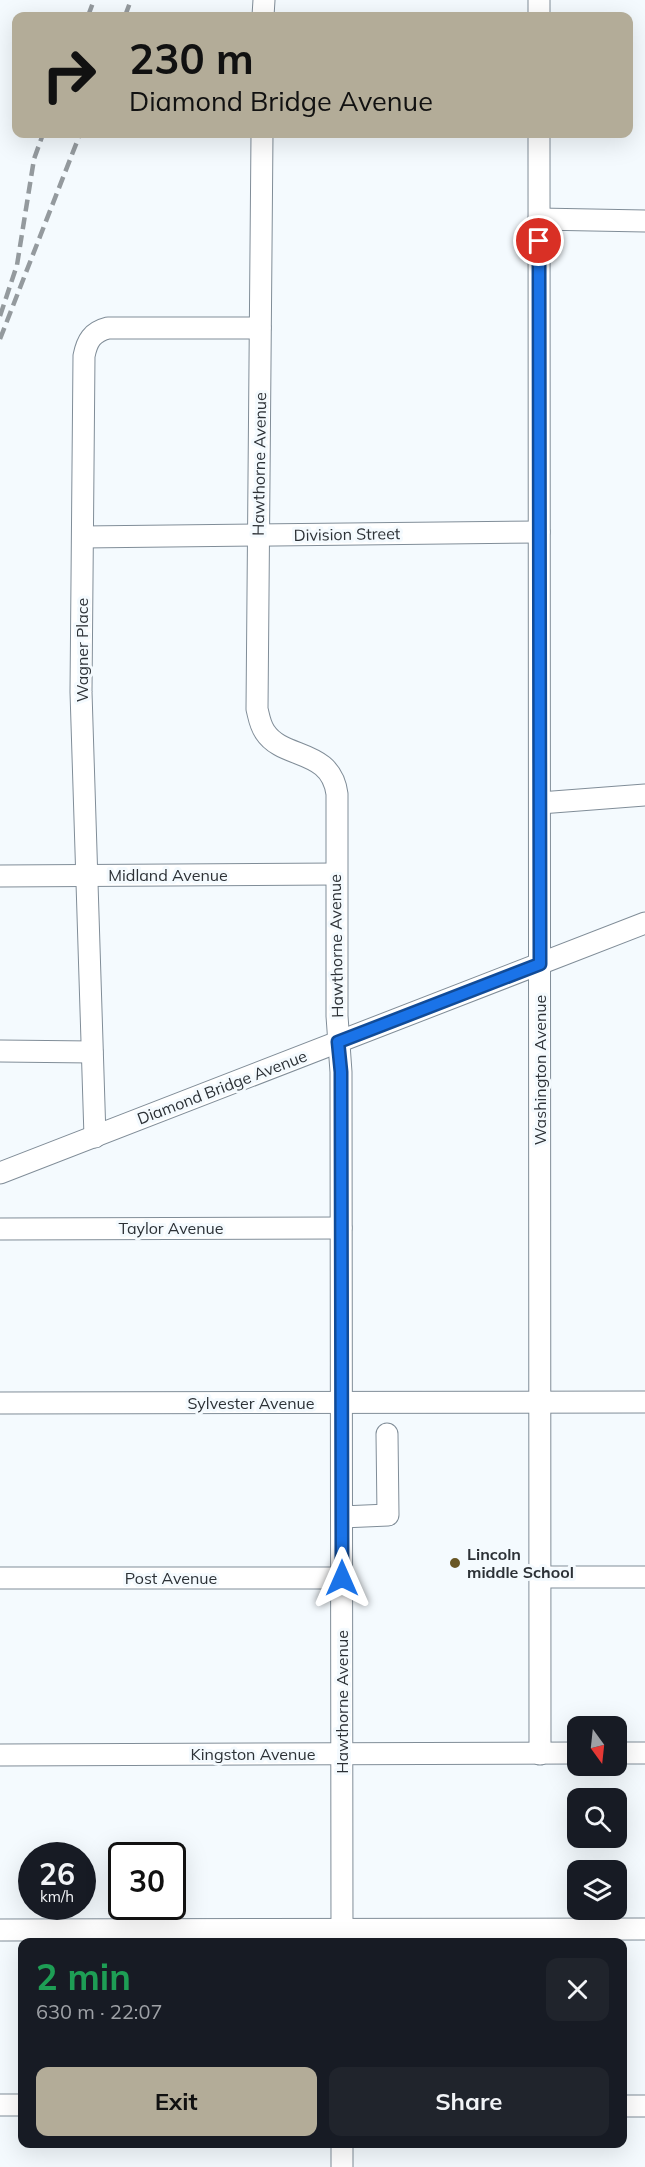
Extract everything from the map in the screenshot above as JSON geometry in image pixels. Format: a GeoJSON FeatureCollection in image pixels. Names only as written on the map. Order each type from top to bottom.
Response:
{"type":"FeatureCollection","features":[{"type":"Feature","properties":{"kind":"street","name":"Hawthorne Avenue"},"geometry":{"type":"LineString","coordinates":[[262,138],[257,709],[265,732],[273,741],[323,766],[331,773],[337,794],[338,1042],[341,1072],[342,1936]]}},
{"type":"Feature","properties":{"kind":"street","name":"Washington Avenue"},"geometry":{"type":"LineString","coordinates":[[539,138],[540,1754]]}},
{"type":"Feature","properties":{"kind":"street"},"geometry":{"type":"LineString","coordinates":[[539,219],[645,221]]}},
{"type":"Feature","properties":{"kind":"street","name":"Wagner Place"},"geometry":{"type":"LineString","coordinates":[[95,1137],[81,692],[84,356],[86,344],[99,330],[108,328],[260,327]]}},
{"type":"Feature","properties":{"kind":"street","name":"Division Street"},"geometry":{"type":"LineString","coordinates":[[83,537],[539,532]]}},
{"type":"Feature","properties":{"kind":"street"},"geometry":{"type":"LineString","coordinates":[[540,802],[645,795]]}},
{"type":"Feature","properties":{"kind":"street","name":"Midland Avenue"},"geometry":{"type":"LineString","coordinates":[[0,876],[336,874]]}},
{"type":"Feature","properties":{"kind":"street","name":"Diamond Bridge Avenue"},"geometry":{"type":"LineString","coordinates":[[0,1173],[645,923]]}},
{"type":"Feature","properties":{"kind":"street"},"geometry":{"type":"LineString","coordinates":[[0,1052],[92,1052]]}},
{"type":"Feature","properties":{"kind":"street","name":"Taylor Avenue"},"geometry":{"type":"LineString","coordinates":[[0,1228],[341,1228]]}},
{"type":"Feature","properties":{"kind":"street","name":"Sylvester Avenue"},"geometry":{"type":"LineString","coordinates":[[0,1403],[645,1402]]}},
{"type":"Feature","properties":{"kind":"street"},"geometry":{"type":"LineString","coordinates":[[342,1517],[388,1515],[387,1434]]}},
{"type":"Feature","properties":{"kind":"street"},"geometry":{"type":"LineString","coordinates":[[540,1577],[645,1577]]}},
{"type":"Feature","properties":{"kind":"street","name":"Post Avenue"},"geometry":{"type":"LineString","coordinates":[[0,1578],[342,1578]]}},
{"type":"Feature","properties":{"kind":"street"},"geometry":{"type":"LineString","coordinates":[[627,1753],[645,1753]]}},
{"type":"Feature","properties":{"kind":"street","name":"Kingston Avenue"},"geometry":{"type":"LineString","coordinates":[[0,1755],[567,1754]]}},
{"type":"Feature","properties":{"kind":"street"},"geometry":{"type":"LineString","coordinates":[[0,1930],[342,1936],[645,1929]]}},
{"type":"Feature","properties":{"kind":"street"},"geometry":{"type":"LineString","coordinates":[[0,2105],[18,2105]]}},
{"type":"Feature","properties":{"kind":"street"},"geometry":{"type":"LineString","coordinates":[[627,2106],[645,2106]]}},
{"type":"Feature","properties":{"kind":"street"},"geometry":{"type":"LineString","coordinates":[[342,2148],[342,2167]]}},
{"type":"Feature","properties":{"kind":"railway"},"geometry":{"type":"LineString","coordinates":[[90,12],[94,0]]}},
{"type":"Feature","properties":{"kind":"railway"},"geometry":{"type":"LineString","coordinates":[[126,12],[131,0]]}},
{"type":"Feature","properties":{"kind":"railway"},"geometry":{"type":"LineString","coordinates":[[0,316],[17,265],[34,159],[42,138]]}},
{"type":"Feature","properties":{"kind":"railway"},"geometry":{"type":"LineString","coordinates":[[0,339],[78,138]]}},
{"type":"Feature","properties":{"kind":"place","name":"Lincoln middle School"},"geometry":{"type":"Point","coordinates":[455,1563]}},
{"type":"Feature","properties":{"kind":"route"},"geometry":{"type":"LineString","coordinates":[[342,1578],[341,1072],[338,1042],[540,964],[539,241]]}}]}
